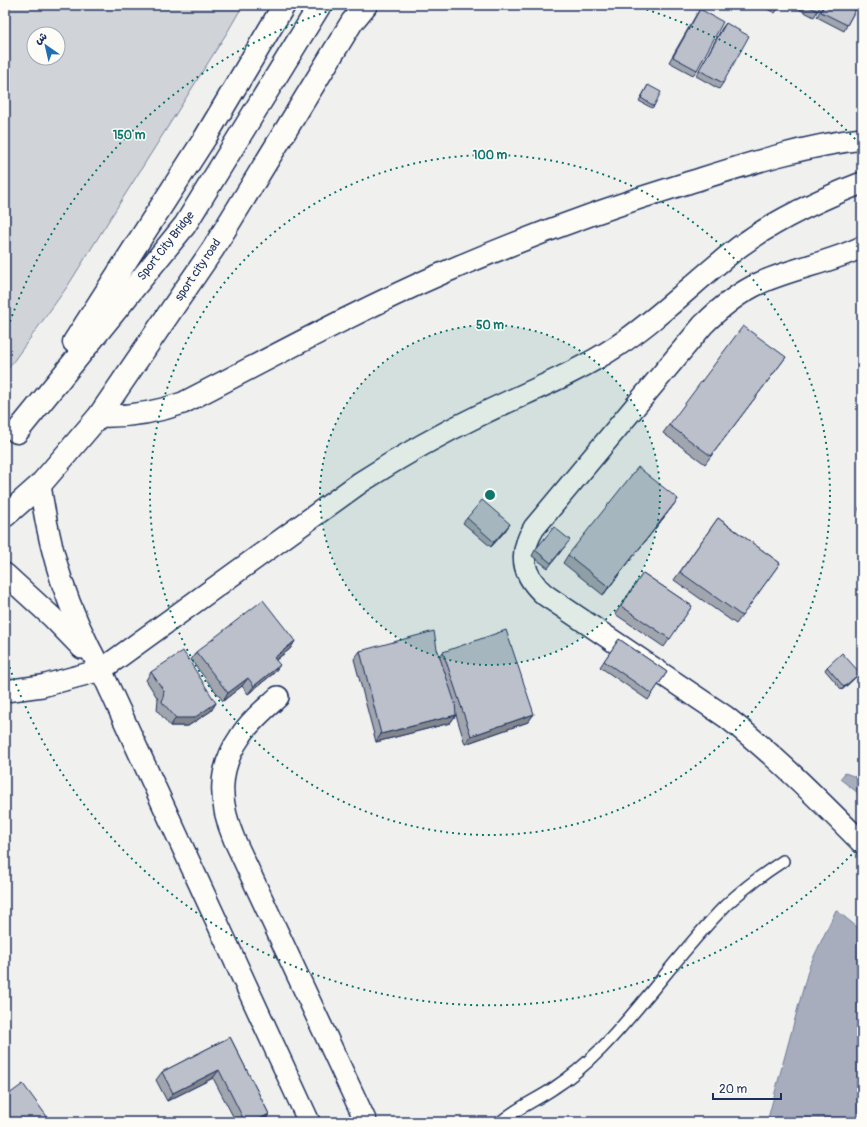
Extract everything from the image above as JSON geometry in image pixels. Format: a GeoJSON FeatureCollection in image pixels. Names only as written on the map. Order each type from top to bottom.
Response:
{"type":"FeatureCollection","features":[{"type":"Feature","properties":{"kind":"main road"},"geometry":{"type":"LineString","coordinates":[[11,438],[205,138],[284,5]]}},
{"type":"Feature","properties":{"kind":"main road","name":"Sport City Bridge"},"geometry":{"type":"LineString","coordinates":[[11,438],[185,225],[320,5]]}},
{"type":"Feature","properties":{"kind":"main road","name":"sport city road"},"geometry":{"type":"LineString","coordinates":[[5,516],[40,485],[99,416],[213,249],[352,22],[366,5]]}},
{"type":"Feature","properties":{"kind":"street"},"geometry":{"type":"LineString","coordinates":[[99,416],[122,417],[150,413],[183,402],[384,300],[450,270],[575,220],[642,197],[757,161],[804,149],[862,139]]}},
{"type":"Feature","properties":{"kind":"street"},"geometry":{"type":"LineString","coordinates":[[5,691],[42,686],[101,670],[361,482],[400,457],[481,414],[594,360],[639,331],[734,251],[766,228],[801,209],[862,183]]}},
{"type":"Feature","properties":{"kind":"street"},"geometry":{"type":"LineString","coordinates":[[862,247],[831,260],[780,275],[759,284],[738,295],[720,309],[703,325],[534,528],[524,551],[528,576],[536,587],[545,595],[726,717],[748,734],[790,771],[862,843]]}},
{"type":"Feature","properties":{"kind":"street"},"geometry":{"type":"LineString","coordinates":[[40,485],[52,550],[72,612],[85,641],[101,670],[309,1122]]}},
{"type":"Feature","properties":{"kind":"street"},"geometry":{"type":"LineString","coordinates":[[5,574],[52,617],[101,670]]}},
{"type":"Feature","properties":{"kind":"street"},"geometry":{"type":"LineString","coordinates":[[278,697],[240,736],[231,751],[225,769],[222,786],[223,805],[227,822],[234,839],[366,1122]]}},
{"type":"Feature","properties":{"kind":"lane"},"geometry":{"type":"LineString","coordinates":[[501,1122],[510,1114],[554,1088],[578,1070],[601,1049],[726,905],[747,886],[783,860]]}},
{"type":"Feature","properties":{"kind":"shaded area"},"geometry":{"type":"Polygon","coordinates":[[[5,5],[243,5],[228,31],[67,287],[5,373],[5,5]]]}},
{"type":"Feature","properties":{"kind":"water"},"geometry":{"type":"Polygon","coordinates":[[[845,773],[859,778],[862,774],[862,796],[840,779],[845,773]]]}},
{"type":"Feature","properties":{"kind":"water"},"geometry":{"type":"Polygon","coordinates":[[[836,910],[862,931],[862,1122],[767,1122],[809,967],[836,910]]]}},
{"type":"Feature","properties":{"kind":"building"},"geometry":{"type":"Polygon","coordinates":[[[774,5],[781,5],[779,8],[774,5]]]}},
{"type":"Feature","properties":{"kind":"building"},"geometry":{"type":"Polygon","coordinates":[[[806,5],[821,5],[818,11],[806,5]]]}},
{"type":"Feature","properties":{"kind":"building"},"geometry":{"type":"Polygon","coordinates":[[[824,5],[858,5],[847,25],[821,12],[824,5]]]}},
{"type":"Feature","properties":{"kind":"building"},"geometry":{"type":"Polygon","coordinates":[[[700,9],[723,22],[697,70],[673,57],[700,9]]]}},
{"type":"Feature","properties":{"kind":"building"},"geometry":{"type":"Polygon","coordinates":[[[726,23],[749,36],[723,83],[699,70],[726,23]]]}},
{"type":"Feature","properties":{"kind":"building"},"geometry":{"type":"Polygon","coordinates":[[[648,85],[661,92],[654,106],[641,98],[648,85]]]}},
{"type":"Feature","properties":{"kind":"building"},"geometry":{"type":"Polygon","coordinates":[[[743,326],[786,357],[711,456],[669,425],[743,326]]]}},
{"type":"Feature","properties":{"kind":"building"},"geometry":{"type":"Polygon","coordinates":[[[638,467],[678,499],[609,587],[568,555],[638,467]]]}},
{"type":"Feature","properties":{"kind":"building"},"geometry":{"type":"Polygon","coordinates":[[[482,500],[510,524],[494,542],[467,518],[482,500]]]}},
{"type":"Feature","properties":{"kind":"building"},"geometry":{"type":"Polygon","coordinates":[[[718,518],[780,563],[742,616],[680,572],[718,518]]]}},
{"type":"Feature","properties":{"kind":"building"},"geometry":{"type":"Polygon","coordinates":[[[554,527],[570,540],[551,563],[535,550],[554,527]]]}},
{"type":"Feature","properties":{"kind":"building"},"geometry":{"type":"Polygon","coordinates":[[[643,573],[692,606],[670,639],[621,606],[643,573]]]}},
{"type":"Feature","properties":{"kind":"building"},"geometry":{"type":"Polygon","coordinates":[[[263,600],[295,641],[274,658],[280,665],[254,686],[248,678],[228,693],[196,652],[263,600]]]}},
{"type":"Feature","properties":{"kind":"building"},"geometry":{"type":"Polygon","coordinates":[[[506,630],[534,714],[471,736],[443,652],[506,630]]]}},
{"type":"Feature","properties":{"kind":"building"},"geometry":{"type":"Polygon","coordinates":[[[434,631],[437,649],[455,703],[456,715],[381,734],[360,651],[434,631]]]}},
{"type":"Feature","properties":{"kind":"building"},"geometry":{"type":"Polygon","coordinates":[[[619,639],[667,672],[652,694],[604,661],[619,639]]]}},
{"type":"Feature","properties":{"kind":"building"},"geometry":{"type":"Polygon","coordinates":[[[183,651],[216,703],[194,718],[176,718],[162,702],[164,691],[151,672],[183,651]]]}},
{"type":"Feature","properties":{"kind":"building"},"geometry":{"type":"Polygon","coordinates":[[[842,653],[860,673],[844,687],[827,667],[842,653]]]}},
{"type":"Feature","properties":{"kind":"building"},"geometry":{"type":"Polygon","coordinates":[[[230,1037],[269,1114],[254,1122],[245,1122],[219,1070],[173,1093],[162,1072],[230,1037]]]}},
{"type":"Feature","properties":{"kind":"building"},"geometry":{"type":"Polygon","coordinates":[[[23,1084],[51,1122],[5,1122],[5,1097],[23,1084]]]}}]}
